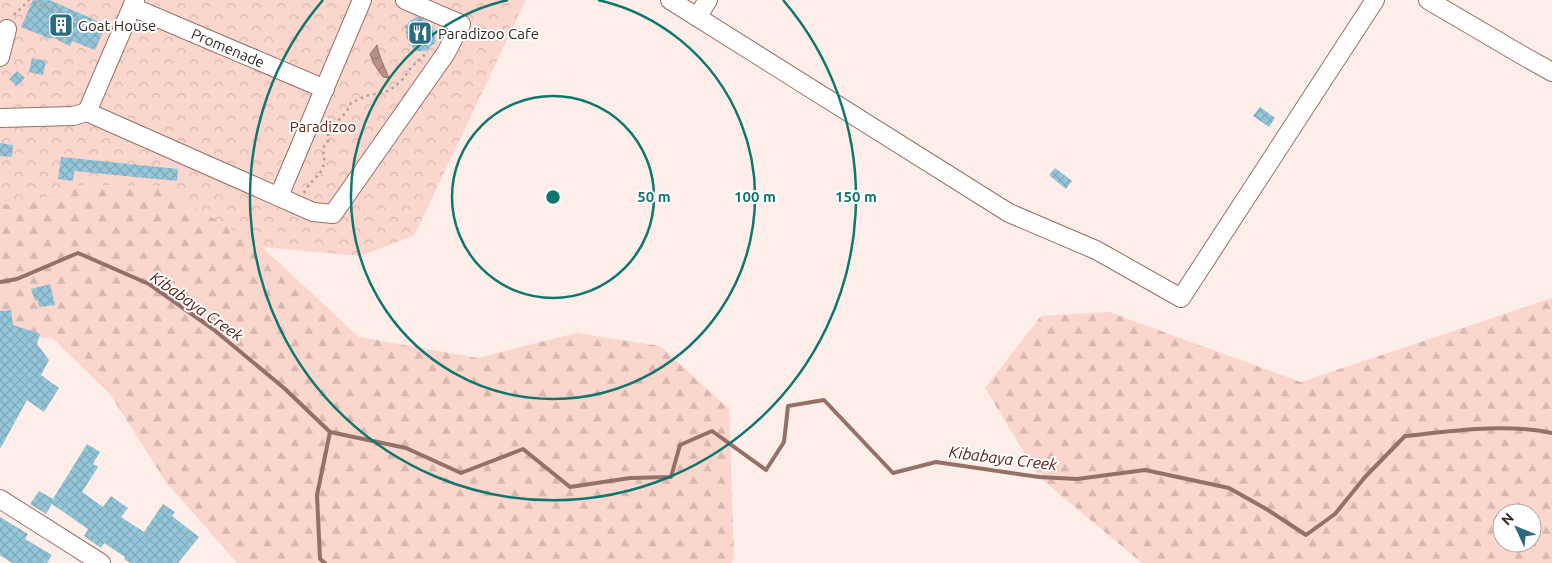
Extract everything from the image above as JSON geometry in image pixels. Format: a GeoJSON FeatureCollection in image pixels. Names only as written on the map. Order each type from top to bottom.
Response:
{"type":"FeatureCollection","features":[{"type":"Feature","properties":{"kind":"street"},"geometry":{"type":"LineString","coordinates":[[279,196],[362,0]]}},
{"type":"Feature","properties":{"kind":"street"},"geometry":{"type":"LineString","coordinates":[[0,118],[73,116],[87,112],[313,212],[333,214],[446,53],[461,24],[406,0]]}},
{"type":"Feature","properties":{"kind":"street"},"geometry":{"type":"LineString","coordinates":[[670,0],[1008,213],[1096,250],[1181,298],[1375,0]]}},
{"type":"Feature","properties":{"kind":"street"},"geometry":{"type":"LineString","coordinates":[[697,17],[708,0]]}},
{"type":"Feature","properties":{"kind":"street"},"geometry":{"type":"LineString","coordinates":[[1428,0],[1552,72]]}},
{"type":"Feature","properties":{"kind":"street"},"geometry":{"type":"LineString","coordinates":[[87,112],[134,3]]}},
{"type":"Feature","properties":{"kind":"street","name":"Promenade"},"geometry":{"type":"LineString","coordinates":[[134,3],[325,89]]}},
{"type":"Feature","properties":{"kind":"street"},"geometry":{"type":"LineString","coordinates":[[0,57],[7,28]]}},
{"type":"Feature","properties":{"kind":"street"},"geometry":{"type":"LineString","coordinates":[[0,499],[101,563]]}},
{"type":"Feature","properties":{"kind":"path"},"geometry":{"type":"LineString","coordinates":[[7,28],[11,18],[29,0],[119,38]]}},
{"type":"Feature","properties":{"kind":"path"},"geometry":{"type":"LineString","coordinates":[[299,206],[306,189],[312,181],[319,177],[325,162],[323,151],[328,141],[328,132],[347,111],[351,103],[366,96],[388,91],[394,87],[403,79],[412,66],[423,57],[426,51]]}},
{"type":"Feature","properties":{"kind":"green space","name":"Paradizoo"},"geometry":{"type":"Polygon","coordinates":[[[0,0],[526,0],[414,236],[359,256],[262,247],[159,186],[78,185],[25,205],[0,204],[0,0]]]}},
{"type":"Feature","properties":{"kind":"green space"},"geometry":{"type":"Polygon","coordinates":[[[78,185],[159,186],[262,247],[359,337],[478,358],[576,333],[660,346],[729,409],[734,556],[732,563],[237,563],[166,482],[110,394],[52,338],[0,336],[0,204],[25,205],[78,185]]]}},
{"type":"Feature","properties":{"kind":"green space"},"geometry":{"type":"Polygon","coordinates":[[[1552,298],[1552,563],[1142,563],[1039,477],[985,388],[1041,316],[1109,312],[1301,382],[1552,298]]]}},
{"type":"Feature","properties":{"kind":"water"},"geometry":{"type":"Polygon","coordinates":[[[377,45],[389,78],[383,77],[370,54],[377,45]]]}},
{"type":"Feature","properties":{"kind":"building","name":"Goat House"},"geometry":{"type":"Polygon","coordinates":[[[33,0],[49,0],[100,22],[98,28],[104,30],[95,50],[72,41],[70,46],[52,37],[51,39],[21,27],[33,0]]]}},
{"type":"Feature","properties":{"kind":"building"},"geometry":{"type":"Polygon","coordinates":[[[419,17],[427,21],[433,29],[436,42],[426,51],[415,51],[407,39],[405,26],[414,18],[419,17]]]}},
{"type":"Feature","properties":{"kind":"building"},"geometry":{"type":"Polygon","coordinates":[[[32,58],[46,61],[43,75],[29,72],[32,58]]]}},
{"type":"Feature","properties":{"kind":"building"},"geometry":{"type":"Polygon","coordinates":[[[17,71],[25,78],[17,86],[9,79],[17,71]]]}},
{"type":"Feature","properties":{"kind":"building"},"geometry":{"type":"Polygon","coordinates":[[[1260,107],[1275,118],[1269,127],[1253,116],[1260,107]]]}},
{"type":"Feature","properties":{"kind":"building"},"geometry":{"type":"Polygon","coordinates":[[[0,143],[13,145],[12,157],[0,156],[0,143]]]}},
{"type":"Feature","properties":{"kind":"building"},"geometry":{"type":"Polygon","coordinates":[[[61,157],[178,169],[177,181],[74,171],[73,181],[58,179],[61,157]]]}},
{"type":"Feature","properties":{"kind":"building"},"geometry":{"type":"Polygon","coordinates":[[[1055,168],[1072,181],[1066,189],[1049,175],[1055,168]]]}},
{"type":"Feature","properties":{"kind":"building"},"geometry":{"type":"Polygon","coordinates":[[[50,284],[55,305],[39,307],[38,300],[35,301],[31,289],[50,284]]]}},
{"type":"Feature","properties":{"kind":"building"},"geometry":{"type":"Polygon","coordinates":[[[11,310],[13,325],[40,334],[37,344],[49,360],[41,375],[59,388],[44,412],[27,400],[0,449],[0,311],[11,310]]]}},
{"type":"Feature","properties":{"kind":"building"},"geometry":{"type":"Polygon","coordinates":[[[87,444],[100,452],[93,464],[98,467],[82,492],[103,507],[111,496],[128,508],[121,517],[144,532],[163,504],[175,512],[172,516],[199,537],[178,563],[130,563],[124,559],[125,557],[104,543],[101,548],[84,536],[88,529],[52,504],[46,514],[30,504],[39,491],[53,499],[87,444]]]}},
{"type":"Feature","properties":{"kind":"building"},"geometry":{"type":"Polygon","coordinates":[[[0,517],[28,534],[25,539],[52,555],[47,563],[12,563],[0,555],[0,517]]]}},
{"type":"Feature","properties":{"kind":"waterway","name":"Kibabaya Creek"},"geometry":{"type":"LineString","coordinates":[[0,282],[17,279],[78,253],[149,284],[213,329],[284,388],[330,432],[406,448],[461,473],[523,449],[570,487],[630,478],[671,477],[680,445],[712,431],[766,470],[784,442],[788,406],[824,400],[893,473],[936,462],[1039,477],[1077,479],[1145,470],[1229,488],[1268,510],[1306,535],[1335,514],[1365,477],[1405,436],[1497,428],[1552,433]]}},
{"type":"Feature","properties":{"kind":"waterway","name":"Kibabaya Creek"},"geometry":{"type":"LineString","coordinates":[[325,563],[320,559],[317,495],[330,432]]}},
{"type":"Feature","properties":{"kind":"place","name":"Goat House"},"geometry":{"type":"Point","coordinates":[61,25]}},
{"type":"Feature","properties":{"kind":"place","name":"Paradizoo Cafe"},"geometry":{"type":"Point","coordinates":[420,33]}}]}
